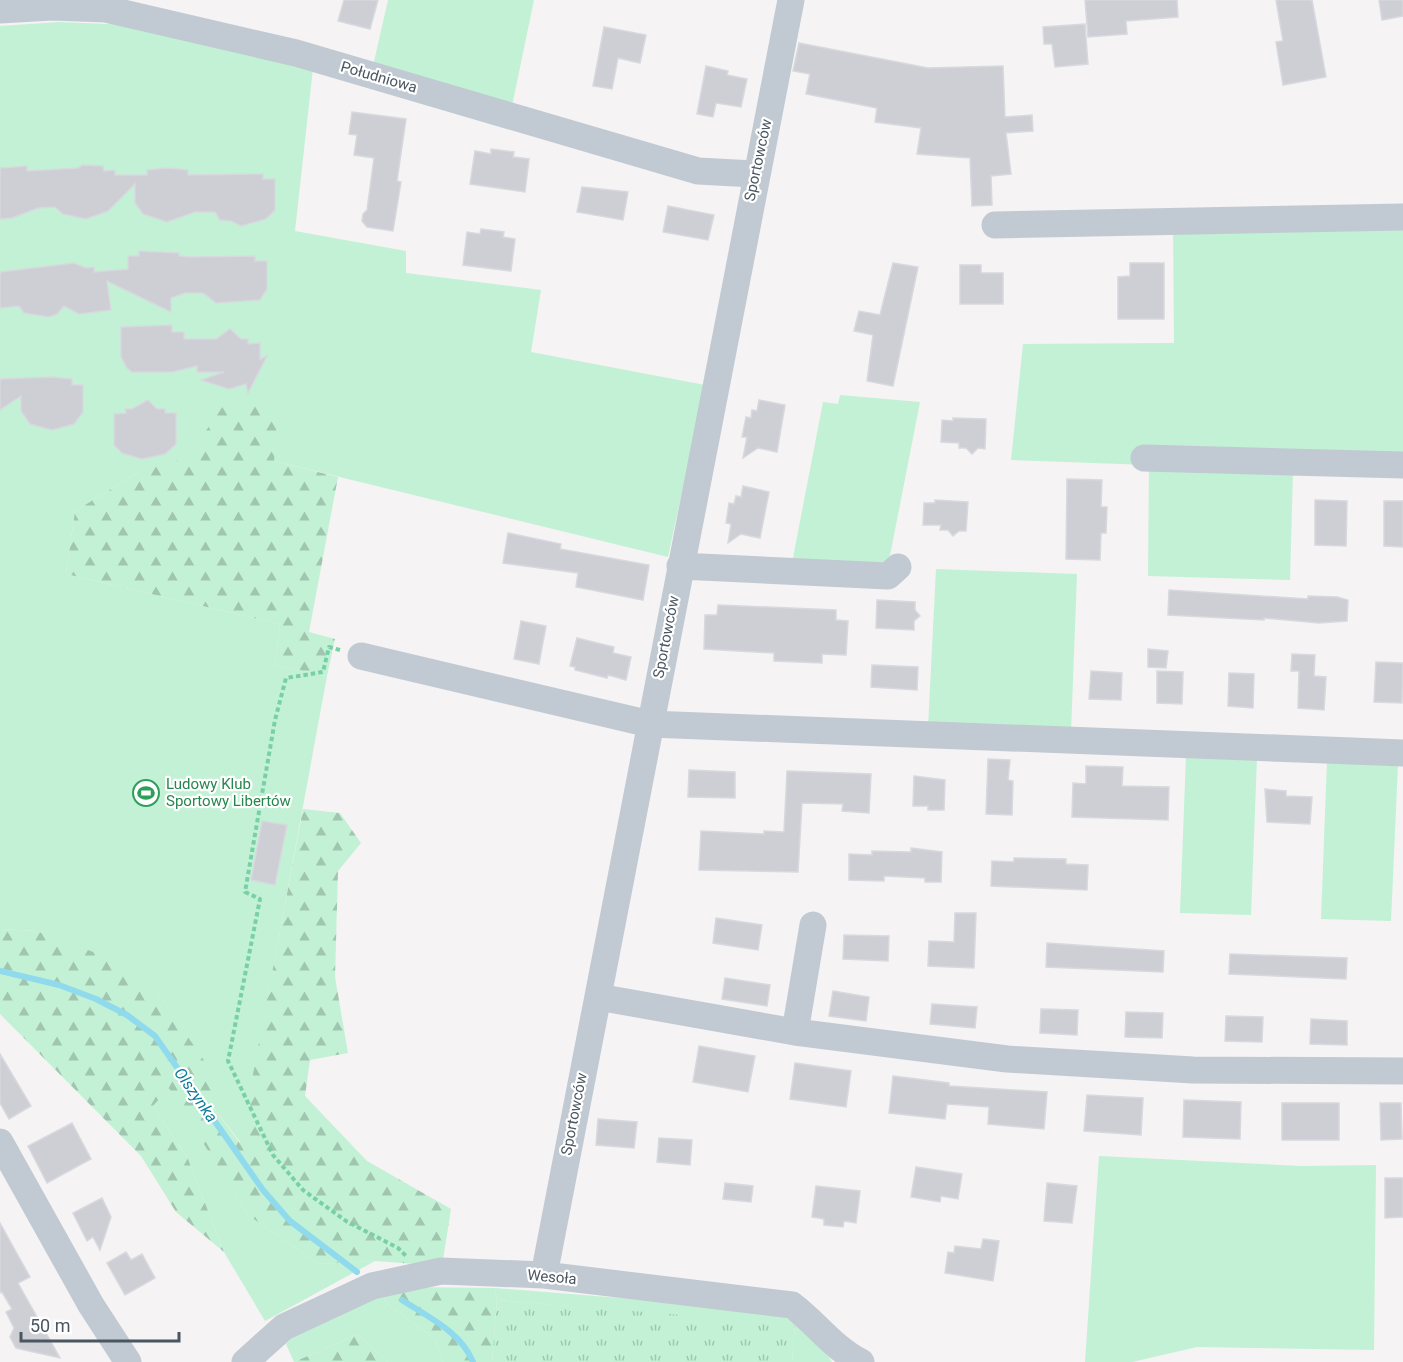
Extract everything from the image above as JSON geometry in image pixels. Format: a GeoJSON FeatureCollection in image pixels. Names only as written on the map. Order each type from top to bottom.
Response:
{"type":"FeatureCollection","features":[{"type":"Feature","properties":{"kind":"street","name":"Sportowców"},"geometry":{"type":"LineString","coordinates":[[544,1275],[754,174],[791,0]]}},
{"type":"Feature","properties":{"kind":"street","name":"Południowa"},"geometry":{"type":"LineString","coordinates":[[0,10],[52,6],[106,9],[296,53],[698,171],[754,174]]}},
{"type":"Feature","properties":{"kind":"street"},"geometry":{"type":"LineString","coordinates":[[995,225],[1403,217]]}},
{"type":"Feature","properties":{"kind":"street"},"geometry":{"type":"LineString","coordinates":[[1144,459],[1403,465]]}},
{"type":"Feature","properties":{"kind":"street"},"geometry":{"type":"LineString","coordinates":[[680,566],[888,576],[898,567]]}},
{"type":"Feature","properties":{"kind":"street"},"geometry":{"type":"LineString","coordinates":[[362,656],[650,724],[1403,753]]}},
{"type":"Feature","properties":{"kind":"street"},"geometry":{"type":"LineString","coordinates":[[795,1032],[813,925]]}},
{"type":"Feature","properties":{"kind":"street"},"geometry":{"type":"LineString","coordinates":[[598,997],[795,1032],[1007,1059],[1193,1070],[1403,1071]]}},
{"type":"Feature","properties":{"kind":"street"},"geometry":{"type":"LineString","coordinates":[[0,1142],[91,1305],[128,1362]]}},
{"type":"Feature","properties":{"kind":"street","name":"Wesoła"},"geometry":{"type":"LineString","coordinates":[[245,1362],[284,1327],[372,1286],[441,1271],[544,1275],[792,1305],[810,1318],[828,1341],[861,1362]]}},
{"type":"Feature","properties":{"kind":"path"},"geometry":{"type":"LineString","coordinates":[[362,656],[329,647],[323,672],[286,678],[275,720],[245,892],[260,898],[228,1061],[273,1155],[303,1190],[346,1221],[398,1248],[415,1264],[418,1276]]}},
{"type":"Feature","properties":{"kind":"green space"},"geometry":{"type":"Polygon","coordinates":[[[388,0],[534,0],[512,106],[373,66],[388,0]]]}},
{"type":"Feature","properties":{"kind":"green space"},"geometry":{"type":"Polygon","coordinates":[[[59,22],[133,25],[313,68],[295,231],[406,251],[406,273],[541,290],[531,352],[705,385],[668,557],[274,461],[270,504],[139,472],[75,511],[66,574],[280,624],[275,665],[327,676],[241,1143],[210,1103],[213,1075],[157,992],[36,931],[0,929],[0,26],[59,22]]]}},
{"type":"Feature","properties":{"kind":"green space"},"geometry":{"type":"Polygon","coordinates":[[[1403,225],[1403,475],[1293,472],[1290,580],[1148,576],[1149,465],[1011,460],[1023,344],[1174,343],[1173,227],[1403,225]]]}},
{"type":"Feature","properties":{"kind":"green space"},"geometry":{"type":"Polygon","coordinates":[[[840,395],[920,402],[888,566],[792,563],[823,402],[838,404],[840,395]]]}},
{"type":"Feature","properties":{"kind":"green space"},"geometry":{"type":"Polygon","coordinates":[[[279,404],[274,461],[338,477],[309,632],[335,639],[327,676],[275,665],[280,624],[66,574],[75,511],[139,472],[188,457],[223,406],[279,404]]]}},
{"type":"Feature","properties":{"kind":"green space"},"geometry":{"type":"Polygon","coordinates":[[[936,569],[1077,574],[1071,732],[928,727],[936,569]]]}},
{"type":"Feature","properties":{"kind":"green space"},"geometry":{"type":"Polygon","coordinates":[[[1186,756],[1257,758],[1251,915],[1180,913],[1186,756]]]}},
{"type":"Feature","properties":{"kind":"green space"},"geometry":{"type":"Polygon","coordinates":[[[1327,761],[1398,764],[1391,921],[1321,919],[1327,761]]]}},
{"type":"Feature","properties":{"kind":"green space"},"geometry":{"type":"Polygon","coordinates":[[[303,809],[340,813],[361,843],[338,871],[335,977],[348,1053],[310,1060],[305,1096],[367,1161],[451,1209],[442,1266],[375,1261],[319,1264],[248,1215],[169,1088],[153,1106],[188,1159],[224,1252],[176,1212],[141,1156],[0,1014],[0,929],[36,931],[129,965],[157,992],[214,1075],[210,1103],[240,1143],[303,809]]]}},
{"type":"Feature","properties":{"kind":"green space"},"geometry":{"type":"Polygon","coordinates":[[[169,1087],[248,1215],[319,1264],[375,1261],[265,1321],[224,1252],[188,1159],[153,1106],[169,1087]]]}},
{"type":"Feature","properties":{"kind":"green space"},"geometry":{"type":"Polygon","coordinates":[[[1099,1156],[1301,1166],[1376,1165],[1374,1350],[1197,1347],[1132,1362],[1085,1362],[1099,1156]]]}},
{"type":"Feature","properties":{"kind":"green space"},"geometry":{"type":"Polygon","coordinates":[[[406,1287],[495,1288],[497,1300],[492,1362],[443,1362],[435,1339],[388,1305],[379,1292],[406,1287]]]}},
{"type":"Feature","properties":{"kind":"green space"},"geometry":{"type":"Polygon","coordinates":[[[495,1288],[794,1312],[814,1334],[832,1362],[792,1362],[795,1325],[497,1300],[495,1288]]]}},
{"type":"Feature","properties":{"kind":"green space"},"geometry":{"type":"Polygon","coordinates":[[[379,1292],[388,1305],[435,1339],[443,1362],[388,1362],[358,1334],[294,1362],[286,1344],[301,1328],[379,1292]]]}},
{"type":"Feature","properties":{"kind":"green space"},"geometry":{"type":"Polygon","coordinates":[[[497,1300],[795,1324],[792,1362],[492,1362],[497,1300]]]}},
{"type":"Feature","properties":{"kind":"green space"},"geometry":{"type":"Polygon","coordinates":[[[358,1334],[388,1362],[294,1362],[358,1334]]]}},
{"type":"Feature","properties":{"kind":"building"},"geometry":{"type":"Polygon","coordinates":[[[344,0],[378,0],[370,29],[338,21],[344,0]]]}},
{"type":"Feature","properties":{"kind":"building"},"geometry":{"type":"Polygon","coordinates":[[[1085,0],[1177,0],[1178,17],[1126,21],[1127,34],[1088,37],[1085,0]]]}},
{"type":"Feature","properties":{"kind":"building"},"geometry":{"type":"Polygon","coordinates":[[[1276,0],[1312,0],[1326,77],[1283,85],[1276,42],[1283,41],[1276,0]]]}},
{"type":"Feature","properties":{"kind":"building"},"geometry":{"type":"Polygon","coordinates":[[[1379,0],[1403,0],[1403,16],[1382,20],[1379,0]]]}},
{"type":"Feature","properties":{"kind":"building"},"geometry":{"type":"Polygon","coordinates":[[[1085,24],[1088,64],[1055,67],[1052,44],[1044,44],[1043,27],[1085,24]]]}},
{"type":"Feature","properties":{"kind":"building"},"geometry":{"type":"Polygon","coordinates":[[[604,27],[646,35],[640,63],[618,58],[612,89],[593,86],[604,27]]]}},
{"type":"Feature","properties":{"kind":"building"},"geometry":{"type":"Polygon","coordinates":[[[799,43],[928,68],[1003,66],[1005,117],[1032,115],[1033,131],[1006,133],[1011,174],[991,176],[992,205],[972,206],[970,158],[917,154],[921,128],[875,122],[877,108],[806,94],[810,74],[793,71],[799,43]]]}},
{"type":"Feature","properties":{"kind":"building"},"geometry":{"type":"Polygon","coordinates":[[[706,66],[728,71],[727,75],[747,79],[741,107],[716,103],[713,117],[697,114],[706,66]]]}},
{"type":"Feature","properties":{"kind":"building"},"geometry":{"type":"Polygon","coordinates":[[[352,112],[406,119],[397,181],[401,182],[393,231],[367,227],[362,221],[363,214],[367,210],[374,158],[354,155],[357,135],[349,134],[352,112]]]}},
{"type":"Feature","properties":{"kind":"building"},"geometry":{"type":"Polygon","coordinates":[[[491,149],[514,152],[513,157],[529,159],[525,192],[470,184],[475,151],[491,154],[491,149]]]}},
{"type":"Feature","properties":{"kind":"building"},"geometry":{"type":"Polygon","coordinates":[[[83,165],[103,166],[104,171],[115,170],[115,175],[147,175],[147,170],[167,168],[188,170],[188,175],[263,174],[263,179],[275,179],[275,210],[266,219],[241,226],[231,221],[220,220],[215,212],[195,212],[167,222],[143,214],[135,203],[135,184],[108,211],[86,219],[63,214],[55,207],[38,208],[12,218],[0,219],[0,168],[27,166],[27,171],[78,168],[83,165]]]}},
{"type":"Feature","properties":{"kind":"building"},"geometry":{"type":"Polygon","coordinates":[[[582,187],[628,192],[623,220],[577,212],[582,187]]]}},
{"type":"Feature","properties":{"kind":"building"},"geometry":{"type":"Polygon","coordinates":[[[668,206],[714,215],[708,240],[663,232],[668,206]]]}},
{"type":"Feature","properties":{"kind":"building"},"geometry":{"type":"Polygon","coordinates":[[[481,229],[504,232],[503,237],[515,239],[511,271],[463,265],[467,232],[480,234],[481,229]]]}},
{"type":"Feature","properties":{"kind":"building"},"geometry":{"type":"Polygon","coordinates":[[[139,251],[179,253],[179,256],[190,257],[255,256],[255,261],[267,261],[267,289],[260,300],[216,303],[203,293],[185,293],[171,298],[171,312],[107,281],[111,310],[79,314],[64,306],[57,314],[49,317],[24,313],[19,306],[0,308],[0,272],[74,263],[86,268],[94,267],[94,272],[128,269],[128,256],[139,256],[139,251]]]}},
{"type":"Feature","properties":{"kind":"building"},"geometry":{"type":"Polygon","coordinates":[[[893,263],[918,267],[893,386],[867,381],[873,335],[854,331],[859,311],[880,315],[893,263]]]}},
{"type":"Feature","properties":{"kind":"building"},"geometry":{"type":"Polygon","coordinates":[[[1130,263],[1164,263],[1164,319],[1118,319],[1118,277],[1130,276],[1130,263]]]}},
{"type":"Feature","properties":{"kind":"building"},"geometry":{"type":"Polygon","coordinates":[[[960,265],[981,265],[981,273],[1003,273],[1003,304],[960,304],[960,265]]]}},
{"type":"Feature","properties":{"kind":"building"},"geometry":{"type":"Polygon","coordinates":[[[172,325],[172,332],[184,332],[184,339],[216,339],[230,329],[241,339],[248,339],[248,344],[260,343],[260,359],[267,356],[248,393],[246,384],[229,389],[201,380],[224,372],[197,372],[197,366],[172,372],[132,372],[127,368],[121,357],[121,327],[172,325]]]}},
{"type":"Feature","properties":{"kind":"building"},"geometry":{"type":"Polygon","coordinates":[[[52,377],[72,379],[72,385],[83,385],[83,412],[74,424],[52,430],[30,424],[21,411],[21,396],[0,410],[0,379],[52,377]]]}},
{"type":"Feature","properties":{"kind":"building"},"geometry":{"type":"Polygon","coordinates":[[[148,400],[157,409],[165,409],[165,413],[176,413],[176,444],[165,454],[142,459],[122,453],[114,445],[114,414],[126,413],[125,409],[132,409],[148,400]]]}},
{"type":"Feature","properties":{"kind":"building"},"geometry":{"type":"Polygon","coordinates":[[[759,400],[785,405],[777,452],[758,448],[743,458],[747,437],[742,437],[746,417],[751,418],[752,410],[757,411],[759,400]]]}},
{"type":"Feature","properties":{"kind":"building"},"geometry":{"type":"Polygon","coordinates":[[[953,418],[986,419],[985,449],[978,448],[972,454],[966,448],[959,448],[959,443],[941,442],[942,420],[953,421],[953,418]]]}},
{"type":"Feature","properties":{"kind":"building"},"geometry":{"type":"Polygon","coordinates":[[[1067,479],[1102,480],[1101,507],[1107,507],[1106,533],[1101,533],[1100,560],[1066,559],[1067,479]]]}},
{"type":"Feature","properties":{"kind":"building"},"geometry":{"type":"Polygon","coordinates":[[[743,486],[769,492],[760,538],[741,534],[728,543],[731,524],[726,523],[729,503],[734,504],[736,496],[741,497],[743,486]]]}},
{"type":"Feature","properties":{"kind":"building"},"geometry":{"type":"Polygon","coordinates":[[[935,500],[968,502],[966,531],[959,531],[953,536],[948,530],[940,530],[941,525],[923,525],[924,503],[935,503],[935,500]]]}},
{"type":"Feature","properties":{"kind":"building"},"geometry":{"type":"Polygon","coordinates":[[[1315,500],[1347,501],[1346,546],[1315,545],[1315,500]]]}},
{"type":"Feature","properties":{"kind":"building"},"geometry":{"type":"Polygon","coordinates":[[[1384,501],[1403,501],[1403,547],[1384,546],[1384,501]]]}},
{"type":"Feature","properties":{"kind":"building"},"geometry":{"type":"Polygon","coordinates":[[[508,533],[561,544],[560,549],[649,565],[643,600],[576,587],[578,573],[503,563],[508,533]]]}},
{"type":"Feature","properties":{"kind":"building"},"geometry":{"type":"Polygon","coordinates":[[[1169,590],[1308,599],[1308,596],[1337,597],[1348,600],[1347,621],[1319,623],[1264,618],[1264,620],[1168,615],[1169,590]]]}},
{"type":"Feature","properties":{"kind":"building"},"geometry":{"type":"Polygon","coordinates":[[[877,600],[915,602],[915,610],[920,616],[914,621],[914,630],[876,628],[877,600]]]}},
{"type":"Feature","properties":{"kind":"building"},"geometry":{"type":"Polygon","coordinates":[[[718,605],[836,610],[836,620],[848,621],[846,655],[822,654],[822,663],[774,661],[774,653],[704,649],[705,615],[717,615],[718,605]]]}},
{"type":"Feature","properties":{"kind":"building"},"geometry":{"type":"Polygon","coordinates":[[[521,621],[546,626],[539,664],[514,659],[521,621]]]}},
{"type":"Feature","properties":{"kind":"building"},"geometry":{"type":"Polygon","coordinates":[[[577,638],[614,647],[613,653],[631,657],[626,680],[575,670],[575,667],[570,666],[577,638]]]}},
{"type":"Feature","properties":{"kind":"building"},"geometry":{"type":"Polygon","coordinates":[[[1148,649],[1168,651],[1166,668],[1148,667],[1148,649]]]}},
{"type":"Feature","properties":{"kind":"building"},"geometry":{"type":"Polygon","coordinates":[[[1292,654],[1315,655],[1314,676],[1326,677],[1324,710],[1298,708],[1299,671],[1291,671],[1292,654]]]}},
{"type":"Feature","properties":{"kind":"building"},"geometry":{"type":"Polygon","coordinates":[[[1376,662],[1403,663],[1402,703],[1374,702],[1376,662]]]}},
{"type":"Feature","properties":{"kind":"building"},"geometry":{"type":"Polygon","coordinates":[[[872,665],[918,667],[917,690],[871,687],[872,665]]]}},
{"type":"Feature","properties":{"kind":"building"},"geometry":{"type":"Polygon","coordinates":[[[1091,671],[1122,673],[1121,700],[1089,699],[1091,671]]]}},
{"type":"Feature","properties":{"kind":"building"},"geometry":{"type":"Polygon","coordinates":[[[1157,671],[1183,672],[1182,704],[1157,703],[1157,671]]]}},
{"type":"Feature","properties":{"kind":"building"},"geometry":{"type":"Polygon","coordinates":[[[1229,673],[1254,674],[1253,708],[1228,706],[1229,673]]]}},
{"type":"Feature","properties":{"kind":"building"},"geometry":{"type":"Polygon","coordinates":[[[988,759],[1010,760],[1008,780],[1013,781],[1012,815],[986,814],[988,759]]]}},
{"type":"Feature","properties":{"kind":"building"},"geometry":{"type":"Polygon","coordinates":[[[1086,766],[1123,767],[1122,786],[1169,787],[1168,820],[1072,817],[1073,783],[1086,784],[1086,766]]]}},
{"type":"Feature","properties":{"kind":"building"},"geometry":{"type":"Polygon","coordinates":[[[689,770],[735,772],[735,798],[688,797],[689,770]]]}},
{"type":"Feature","properties":{"kind":"building"},"geometry":{"type":"Polygon","coordinates":[[[787,771],[871,774],[869,813],[842,811],[843,804],[802,803],[798,872],[699,870],[701,831],[764,834],[764,831],[784,832],[787,771]]]}},
{"type":"Feature","properties":{"kind":"building"},"geometry":{"type":"Polygon","coordinates":[[[914,776],[945,780],[944,810],[928,810],[928,806],[913,806],[914,776]]]}},
{"type":"Feature","properties":{"kind":"building"},"geometry":{"type":"Polygon","coordinates":[[[1265,789],[1286,791],[1286,796],[1312,797],[1310,824],[1267,822],[1265,789]]]}},
{"type":"Feature","properties":{"kind":"building"},"geometry":{"type":"Polygon","coordinates":[[[262,821],[287,825],[275,885],[251,880],[262,821]]]}},
{"type":"Feature","properties":{"kind":"building"},"geometry":{"type":"Polygon","coordinates":[[[911,848],[942,852],[941,882],[925,882],[925,878],[884,876],[884,881],[849,880],[849,854],[872,855],[872,851],[911,852],[911,848]]]}},
{"type":"Feature","properties":{"kind":"building"},"geometry":{"type":"Polygon","coordinates":[[[1014,858],[1066,859],[1066,864],[1088,865],[1087,890],[991,886],[992,861],[1014,862],[1014,858]]]}},
{"type":"Feature","properties":{"kind":"building"},"geometry":{"type":"Polygon","coordinates":[[[955,913],[976,913],[974,968],[928,966],[929,941],[954,942],[955,913]]]}},
{"type":"Feature","properties":{"kind":"building"},"geometry":{"type":"Polygon","coordinates":[[[716,918],[762,925],[758,950],[713,943],[716,918]]]}},
{"type":"Feature","properties":{"kind":"building"},"geometry":{"type":"Polygon","coordinates":[[[844,935],[889,936],[888,961],[843,959],[844,935]]]}},
{"type":"Feature","properties":{"kind":"building"},"geometry":{"type":"Polygon","coordinates":[[[1047,943],[1164,951],[1163,972],[1046,967],[1047,943]]]}},
{"type":"Feature","properties":{"kind":"building"},"geometry":{"type":"Polygon","coordinates":[[[1230,954],[1347,958],[1346,979],[1229,974],[1230,954]]]}},
{"type":"Feature","properties":{"kind":"building"},"geometry":{"type":"Polygon","coordinates":[[[725,978],[770,985],[767,1006],[722,999],[725,978]]]}},
{"type":"Feature","properties":{"kind":"building"},"geometry":{"type":"Polygon","coordinates":[[[833,991],[869,997],[866,1021],[829,1016],[833,991]]]}},
{"type":"Feature","properties":{"kind":"building"},"geometry":{"type":"Polygon","coordinates":[[[932,1004],[977,1007],[975,1028],[930,1024],[932,1004]]]}},
{"type":"Feature","properties":{"kind":"building"},"geometry":{"type":"Polygon","coordinates":[[[1041,1009],[1078,1010],[1077,1035],[1040,1033],[1041,1009]]]}},
{"type":"Feature","properties":{"kind":"building"},"geometry":{"type":"Polygon","coordinates":[[[1126,1012],[1163,1013],[1162,1038],[1125,1037],[1126,1012]]]}},
{"type":"Feature","properties":{"kind":"building"},"geometry":{"type":"Polygon","coordinates":[[[1226,1016],[1263,1017],[1262,1042],[1225,1041],[1226,1016]]]}},
{"type":"Feature","properties":{"kind":"building"},"geometry":{"type":"Polygon","coordinates":[[[1311,1019],[1347,1021],[1347,1045],[1310,1044],[1311,1019]]]}},
{"type":"Feature","properties":{"kind":"building"},"geometry":{"type":"Polygon","coordinates":[[[699,1046],[755,1056],[748,1092],[693,1082],[699,1046]]]}},
{"type":"Feature","properties":{"kind":"building"},"geometry":{"type":"Polygon","coordinates":[[[0,1054],[31,1106],[9,1119],[0,1103],[0,1054]]]}},
{"type":"Feature","properties":{"kind":"building"},"geometry":{"type":"Polygon","coordinates":[[[795,1063],[851,1071],[846,1107],[790,1099],[795,1063]]]}},
{"type":"Feature","properties":{"kind":"building"},"geometry":{"type":"Polygon","coordinates":[[[893,1076],[949,1083],[949,1086],[1047,1092],[1044,1129],[988,1124],[989,1107],[947,1104],[945,1119],[889,1113],[893,1076]]]}},
{"type":"Feature","properties":{"kind":"building"},"geometry":{"type":"Polygon","coordinates":[[[1087,1095],[1143,1098],[1141,1135],[1084,1131],[1087,1095]]]}},
{"type":"Feature","properties":{"kind":"building"},"geometry":{"type":"Polygon","coordinates":[[[1184,1100],[1241,1102],[1240,1139],[1183,1137],[1184,1100]]]}},
{"type":"Feature","properties":{"kind":"building"},"geometry":{"type":"Polygon","coordinates":[[[1282,1103],[1339,1103],[1339,1140],[1282,1140],[1282,1103]]]}},
{"type":"Feature","properties":{"kind":"building"},"geometry":{"type":"Polygon","coordinates":[[[1380,1103],[1401,1103],[1402,1139],[1381,1140],[1380,1103]]]}},
{"type":"Feature","properties":{"kind":"building"},"geometry":{"type":"Polygon","coordinates":[[[598,1119],[637,1122],[634,1148],[596,1145],[598,1119]]]}},
{"type":"Feature","properties":{"kind":"building"},"geometry":{"type":"Polygon","coordinates":[[[72,1123],[91,1159],[47,1183],[28,1146],[72,1123]]]}},
{"type":"Feature","properties":{"kind":"building"},"geometry":{"type":"Polygon","coordinates":[[[659,1138],[692,1140],[690,1165],[657,1162],[659,1138]]]}},
{"type":"Feature","properties":{"kind":"building"},"geometry":{"type":"Polygon","coordinates":[[[916,1167],[962,1174],[958,1199],[941,1196],[940,1202],[911,1197],[916,1167]]]}},
{"type":"Feature","properties":{"kind":"building"},"geometry":{"type":"Polygon","coordinates":[[[1385,1178],[1403,1178],[1403,1217],[1385,1218],[1385,1178]]]}},
{"type":"Feature","properties":{"kind":"building"},"geometry":{"type":"Polygon","coordinates":[[[725,1183],[753,1186],[751,1202],[723,1199],[725,1183]]]}},
{"type":"Feature","properties":{"kind":"building"},"geometry":{"type":"Polygon","coordinates":[[[1047,1183],[1077,1186],[1072,1223],[1044,1221],[1047,1183]]]}},
{"type":"Feature","properties":{"kind":"building"},"geometry":{"type":"Polygon","coordinates":[[[816,1186],[860,1191],[856,1223],[844,1221],[843,1227],[824,1225],[824,1219],[812,1217],[816,1186]]]}},
{"type":"Feature","properties":{"kind":"building"},"geometry":{"type":"Polygon","coordinates":[[[102,1198],[111,1217],[100,1250],[93,1237],[87,1241],[73,1213],[102,1198]]]}},
{"type":"Feature","properties":{"kind":"building"},"geometry":{"type":"Polygon","coordinates":[[[0,1223],[30,1277],[18,1283],[60,1358],[16,1348],[10,1337],[14,1328],[6,1312],[12,1309],[2,1292],[0,1293],[0,1223]]]}},
{"type":"Feature","properties":{"kind":"building"},"geometry":{"type":"Polygon","coordinates":[[[983,1239],[999,1241],[993,1281],[945,1273],[948,1252],[954,1253],[955,1246],[981,1249],[983,1239]]]}},
{"type":"Feature","properties":{"kind":"building"},"geometry":{"type":"Polygon","coordinates":[[[126,1252],[131,1260],[142,1254],[155,1278],[125,1295],[107,1263],[126,1252]]]}},
{"type":"Feature","properties":{"kind":"waterway","name":"Olszynka"},"geometry":{"type":"LineString","coordinates":[[0,971],[59,985],[96,999],[127,1015],[155,1036],[263,1190],[290,1221],[357,1272]]}},
{"type":"Feature","properties":{"kind":"waterway","name":"Olszynka"},"geometry":{"type":"LineString","coordinates":[[402,1300],[452,1334],[468,1351],[473,1362]]}},
{"type":"Feature","properties":{"kind":"place","name":"Ludowy Klub Sportowy Libertów"},"geometry":{"type":"Point","coordinates":[146,793]}}]}
